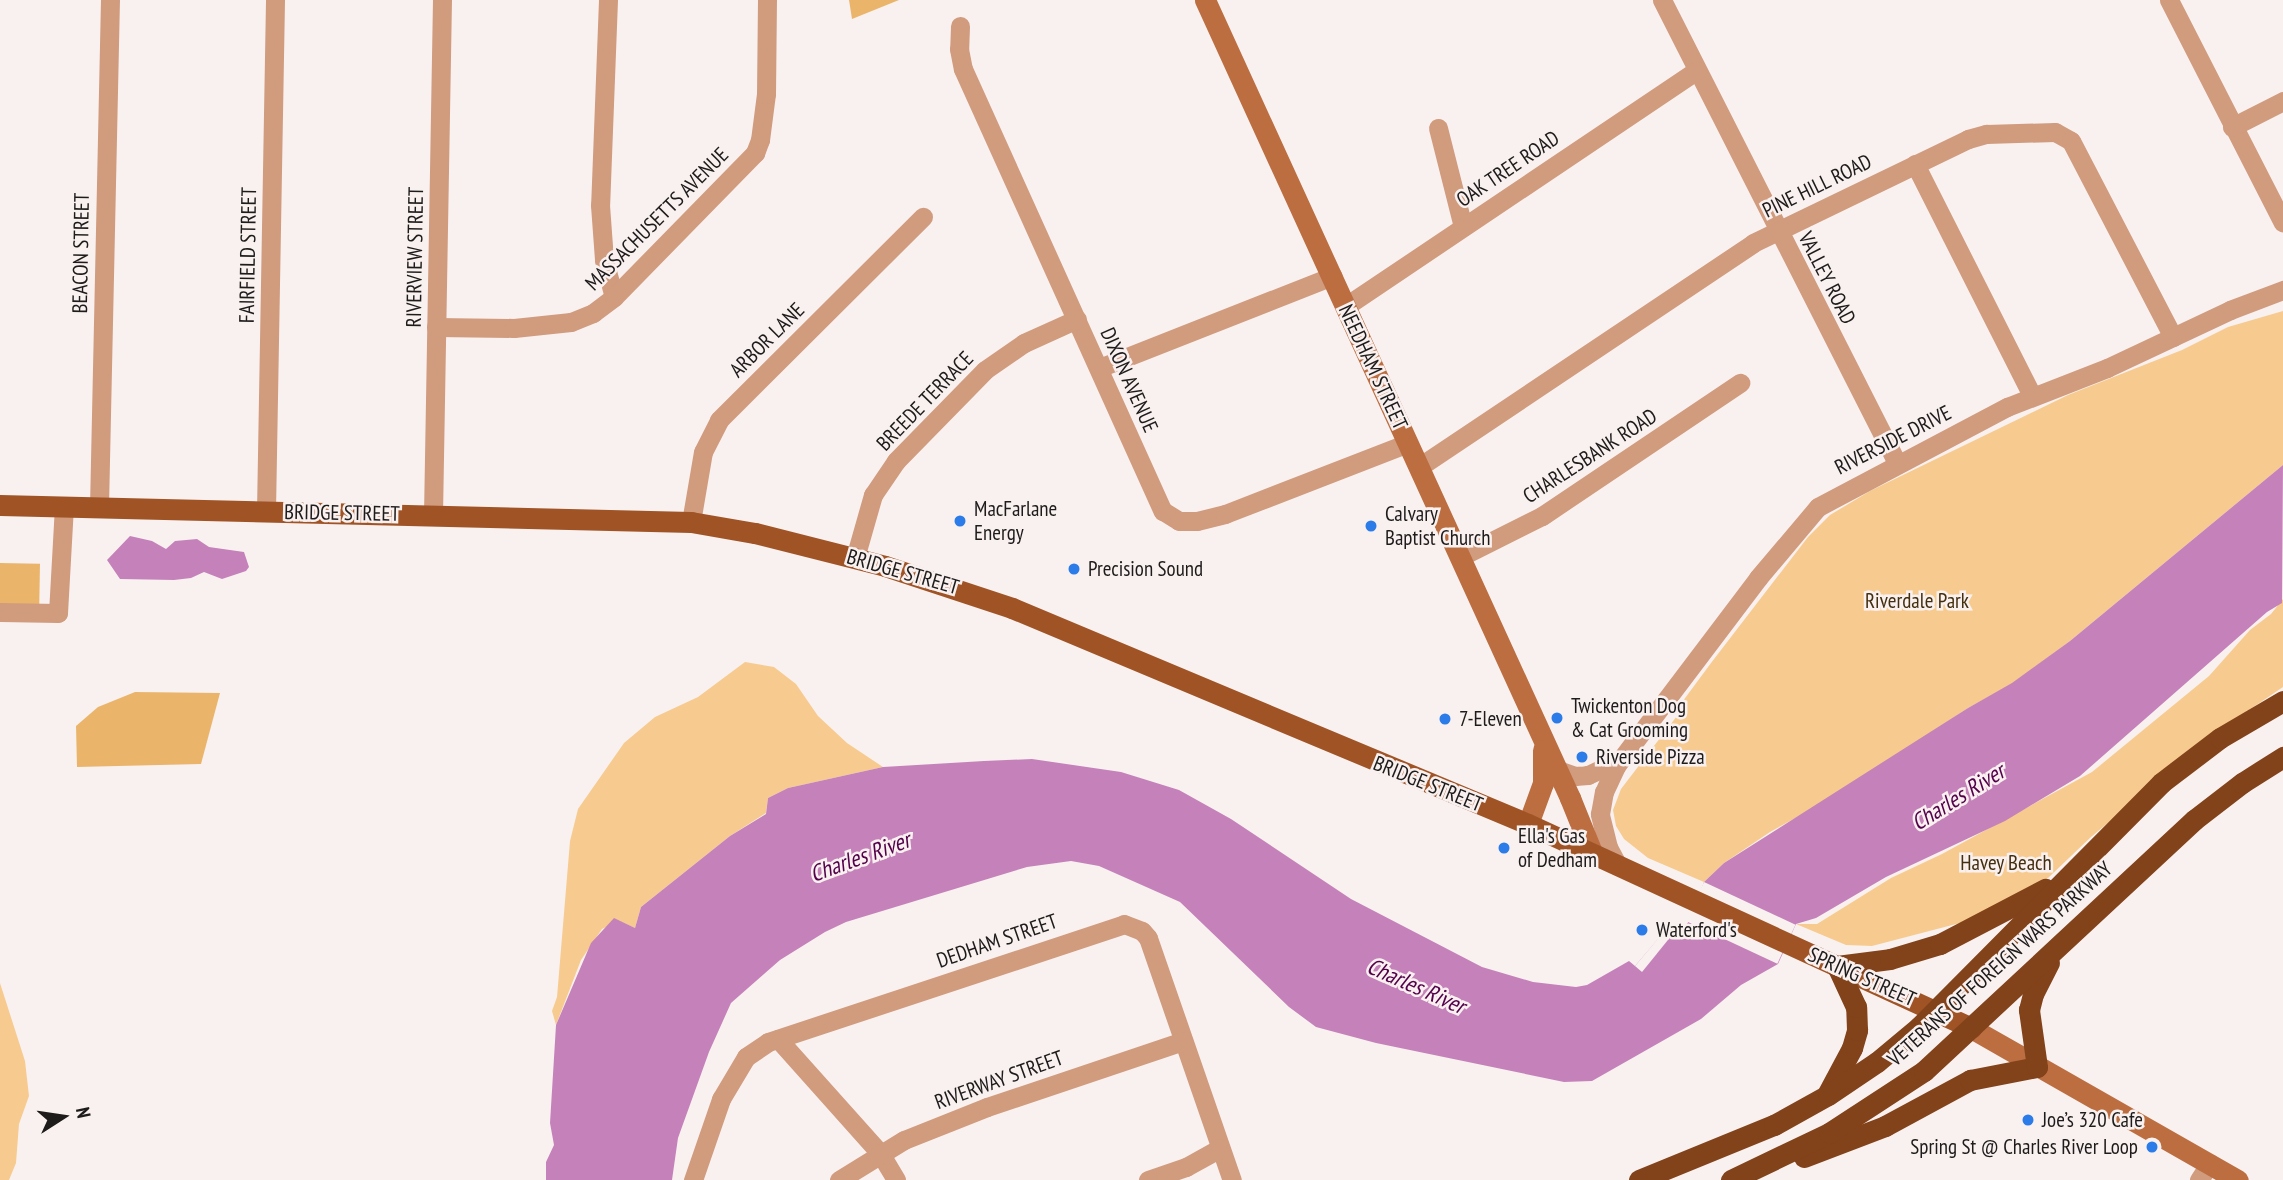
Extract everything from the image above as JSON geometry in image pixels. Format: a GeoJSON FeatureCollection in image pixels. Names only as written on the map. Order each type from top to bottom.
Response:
{"type":"FeatureCollection","features":[{"type":"Feature","properties":{"kind":"highway","name":"VETERANS OF FOREIGN WARS PARKWAY"},"geometry":{"type":"LineString","coordinates":[[1639,1180],[1737,1142],[1828,1095],[1896,1047],[2172,774],[2233,730],[2283,701]]}},
{"type":"Feature","properties":{"kind":"highway","name":"VETERANS OF FOREIGN WARS PARKWAY"},"geometry":{"type":"LineString","coordinates":[[1735,1179],[1798,1150],[1876,1105],[1924,1071],[2194,820],[2242,783],[2283,757]]}},
{"type":"Feature","properties":{"kind":"highway"},"geometry":{"type":"LineString","coordinates":[[1828,1095],[1852,1048],[1857,1030],[1854,1002],[1837,966],[1891,959],[1940,944],[2065,877]]}},
{"type":"Feature","properties":{"kind":"highway"},"geometry":{"type":"LineString","coordinates":[[1735,1179],[1861,1137],[1970,1080],[2037,1067],[2029,1006],[2057,946]]}},
{"type":"Feature","properties":{"kind":"main road","name":"NEEDHAM STREET"},"geometry":{"type":"LineString","coordinates":[[1205,0],[1539,735],[1558,771],[1593,855]]}},
{"type":"Feature","properties":{"kind":"main road","name":"BRIDGE STREET"},"geometry":{"type":"LineString","coordinates":[[0,505],[691,522],[736,529],[931,579],[1012,608],[1528,824],[1741,923]]}},
{"type":"Feature","properties":{"kind":"main road","name":"NEEDHAM STREET"},"geometry":{"type":"LineString","coordinates":[[1528,824],[1544,778],[1544,754],[1539,735]]}},
{"type":"Feature","properties":{"kind":"main road","name":"SPRING STREET"},"geometry":{"type":"LineString","coordinates":[[1741,923],[1971,1028],[2204,1172],[2238,1180]]}},
{"type":"Feature","properties":{"kind":"street","name":"BEACON STREET"},"geometry":{"type":"LineString","coordinates":[[99,507],[110,0]]}},
{"type":"Feature","properties":{"kind":"street","name":"FAIRFIELD STREET"},"geometry":{"type":"LineString","coordinates":[[266,511],[275,0]]}},
{"type":"Feature","properties":{"kind":"street","name":"RIVERVIEW STREET"},"geometry":{"type":"LineString","coordinates":[[433,515],[442,0]]}},
{"type":"Feature","properties":{"kind":"street"},"geometry":{"type":"LineString","coordinates":[[608,0],[600,205],[604,260],[614,296]]}},
{"type":"Feature","properties":{"kind":"street","name":"MASSACHUSETTS AVENUE"},"geometry":{"type":"LineString","coordinates":[[436,327],[514,328],[572,322],[593,313],[614,296],[755,153],[760,140],[766,94],[767,0]]}},
{"type":"Feature","properties":{"kind":"street","name":"VALLEY ROAD"},"geometry":{"type":"LineString","coordinates":[[1662,0],[1897,463]]}},
{"type":"Feature","properties":{"kind":"street"},"geometry":{"type":"LineString","coordinates":[[2169,0],[2283,223]]}},
{"type":"Feature","properties":{"kind":"street","name":"DIXON AVENUE"},"geometry":{"type":"LineString","coordinates":[[960,26],[959,49],[963,69],[1163,511],[1179,521],[1197,521],[1225,514],[1408,443]]}},
{"type":"Feature","properties":{"kind":"street","name":"OAK TREE ROAD"},"geometry":{"type":"LineString","coordinates":[[1346,306],[1696,71]]}},
{"type":"Feature","properties":{"kind":"street"},"geometry":{"type":"LineString","coordinates":[[2232,127],[2283,102]]}},
{"type":"Feature","properties":{"kind":"street"},"geometry":{"type":"LineString","coordinates":[[1438,128],[1463,227]]}},
{"type":"Feature","properties":{"kind":"street","name":"PINE HILL ROAD"},"geometry":{"type":"LineString","coordinates":[[1419,467],[1730,257],[1777,231],[1915,164],[1986,134],[2045,131],[2067,137],[2075,147],[2173,337]]}},
{"type":"Feature","properties":{"kind":"street"},"geometry":{"type":"LineString","coordinates":[[1915,164],[2032,396]]}},
{"type":"Feature","properties":{"kind":"street","name":"ARBOR LANE"},"geometry":{"type":"LineString","coordinates":[[691,522],[703,453],[719,420],[923,217]]}},
{"type":"Feature","properties":{"kind":"street"},"geometry":{"type":"LineString","coordinates":[[1099,368],[1332,276]]}},
{"type":"Feature","properties":{"kind":"street","name":"RIVERSIDE DRIVE"},"geometry":{"type":"LineString","coordinates":[[1618,866],[1608,846],[1600,814],[1608,783],[1621,758],[1812,513],[1833,496],[2032,396],[2107,368],[2238,307],[2283,290]]}},
{"type":"Feature","properties":{"kind":"street","name":"BREEDE TERRACE"},"geometry":{"type":"LineString","coordinates":[[855,558],[873,495],[896,461],[985,370],[1024,343],[1077,320]]}},
{"type":"Feature","properties":{"kind":"street","name":"CHARLESBANK ROAD"},"geometry":{"type":"LineString","coordinates":[[1460,557],[1542,516],[1740,383]]}},
{"type":"Feature","properties":{"kind":"street"},"geometry":{"type":"LineString","coordinates":[[0,612],[58,613],[64,507]]}},
{"type":"Feature","properties":{"kind":"street","name":"RIVERSIDE DRIVE"},"geometry":{"type":"LineString","coordinates":[[1558,771],[1575,776],[1594,774],[1621,758]]}},
{"type":"Feature","properties":{"kind":"street","name":"DEDHAM STREET"},"geometry":{"type":"LineString","coordinates":[[693,1180],[720,1099],[746,1057],[778,1039],[1124,924],[1142,931],[1148,938],[1232,1180]]}},
{"type":"Feature","properties":{"kind":"street"},"geometry":{"type":"LineString","coordinates":[[778,1039],[880,1153],[896,1180]]}},
{"type":"Feature","properties":{"kind":"street","name":"RIVERWAY STREET"},"geometry":{"type":"LineString","coordinates":[[839,1180],[904,1140],[987,1107],[1183,1041]]}},
{"type":"Feature","properties":{"kind":"street"},"geometry":{"type":"LineString","coordinates":[[1148,1180],[1186,1167],[1220,1149]]}},
{"type":"Feature","properties":{"kind":"green space","name":"Riverdale Park"},"geometry":{"type":"Polygon","coordinates":[[[2283,311],[2283,465],[2070,641],[2012,684],[1968,708],[1823,803],[1770,832],[1724,863],[1704,882],[1648,858],[1624,839],[1616,826],[1613,810],[1621,789],[1680,712],[1677,709],[1711,663],[1808,537],[1830,515],[1870,491],[2068,395],[2182,350],[2228,327],[2283,311]]]}},
{"type":"Feature","properties":{"kind":"green space","name":"Havey Beach"},"geometry":{"type":"Polygon","coordinates":[[[2283,599],[2283,687],[2221,729],[2091,837],[2029,896],[1960,923],[1872,946],[1846,945],[1796,924],[1817,924],[1891,878],[1942,854],[2092,772],[2209,676],[2250,630],[2271,614],[2283,599]]]}},
{"type":"Feature","properties":{"kind":"green space"},"geometry":{"type":"Polygon","coordinates":[[[745,662],[774,667],[796,684],[818,716],[847,743],[883,767],[788,788],[768,798],[766,813],[730,836],[641,907],[635,928],[619,921],[602,929],[581,960],[556,1025],[552,1011],[557,997],[570,841],[578,809],[624,743],[655,717],[698,697],[745,662]]]}},
{"type":"Feature","properties":{"kind":"green space"},"geometry":{"type":"Polygon","coordinates":[[[0,983],[25,1061],[29,1096],[19,1124],[16,1163],[9,1180],[0,1180],[0,983]]]}},
{"type":"Feature","properties":{"kind":"shaded area"},"geometry":{"type":"Polygon","coordinates":[[[849,0],[899,0],[852,19],[849,0]]]}},
{"type":"Feature","properties":{"kind":"shaded area"},"geometry":{"type":"Polygon","coordinates":[[[0,563],[40,564],[39,610],[0,609],[0,563]]]}},
{"type":"Feature","properties":{"kind":"shaded area"},"geometry":{"type":"Polygon","coordinates":[[[135,692],[220,693],[201,764],[77,767],[76,726],[98,707],[135,692]]]}},
{"type":"Feature","properties":{"kind":"water","name":"Charles River"},"geometry":{"type":"Polygon","coordinates":[[[2283,465],[2282,603],[2267,612],[2080,776],[2005,821],[1886,877],[1816,918],[1796,924],[1778,964],[1741,985],[1701,1019],[1592,1081],[1564,1082],[1376,1043],[1316,1027],[1289,1007],[1180,902],[1099,866],[1071,861],[1027,867],[846,922],[825,932],[780,960],[731,1003],[709,1052],[678,1138],[672,1180],[546,1180],[546,1162],[554,1145],[550,1123],[556,1025],[591,943],[614,918],[635,928],[641,907],[730,836],[766,814],[768,798],[788,788],[883,767],[984,761],[1032,759],[1121,772],[1179,790],[1231,819],[1351,899],[1482,967],[1533,982],[1576,987],[1587,985],[1629,961],[1635,966],[1658,939],[1678,937],[1689,921],[1704,882],[1724,863],[1968,708],[2012,683],[2070,641],[2283,465]]]}},
{"type":"Feature","properties":{"kind":"water"},"geometry":{"type":"Polygon","coordinates":[[[130,536],[152,541],[166,549],[175,541],[197,539],[209,547],[244,552],[249,567],[246,571],[222,579],[204,572],[191,578],[174,580],[120,579],[107,560],[130,536]]]}},
{"type":"Feature","properties":{"kind":"pier"},"geometry":{"type":"Polygon","coordinates":[[[1704,882],[1796,925],[1777,964],[1686,921],[1704,882]]]}},
{"type":"Feature","properties":{"kind":"pier"},"geometry":{"type":"Polygon","coordinates":[[[1661,935],[1672,935],[1642,972],[1635,966],[1661,935]]]}},
{"type":"Feature","properties":{"kind":"place","name":"MacFarlane Energy"},"geometry":{"type":"Point","coordinates":[960,521]}},
{"type":"Feature","properties":{"kind":"place","name":"Calvary Baptist Church"},"geometry":{"type":"Point","coordinates":[1371,526]}},
{"type":"Feature","properties":{"kind":"place","name":"Precision Sound"},"geometry":{"type":"Point","coordinates":[1074,569]}},
{"type":"Feature","properties":{"kind":"place","name":"Twickenton Dog & Cat Grooming"},"geometry":{"type":"Point","coordinates":[1557,718]}},
{"type":"Feature","properties":{"kind":"place","name":"7-Eleven"},"geometry":{"type":"Point","coordinates":[1445,719]}},
{"type":"Feature","properties":{"kind":"place","name":"Riverside Pizza"},"geometry":{"type":"Point","coordinates":[1582,757]}},
{"type":"Feature","properties":{"kind":"place","name":"Ella's Gas of Dedham"},"geometry":{"type":"Point","coordinates":[1504,848]}},
{"type":"Feature","properties":{"kind":"place","name":"Waterford's"},"geometry":{"type":"Point","coordinates":[1642,930]}},
{"type":"Feature","properties":{"kind":"place","name":"Joe’s 320 Cafe"},"geometry":{"type":"Point","coordinates":[2028,1120]}},
{"type":"Feature","properties":{"kind":"place","name":"Spring St @ Charles River Loop"},"geometry":{"type":"Point","coordinates":[2152,1147]}}]}
